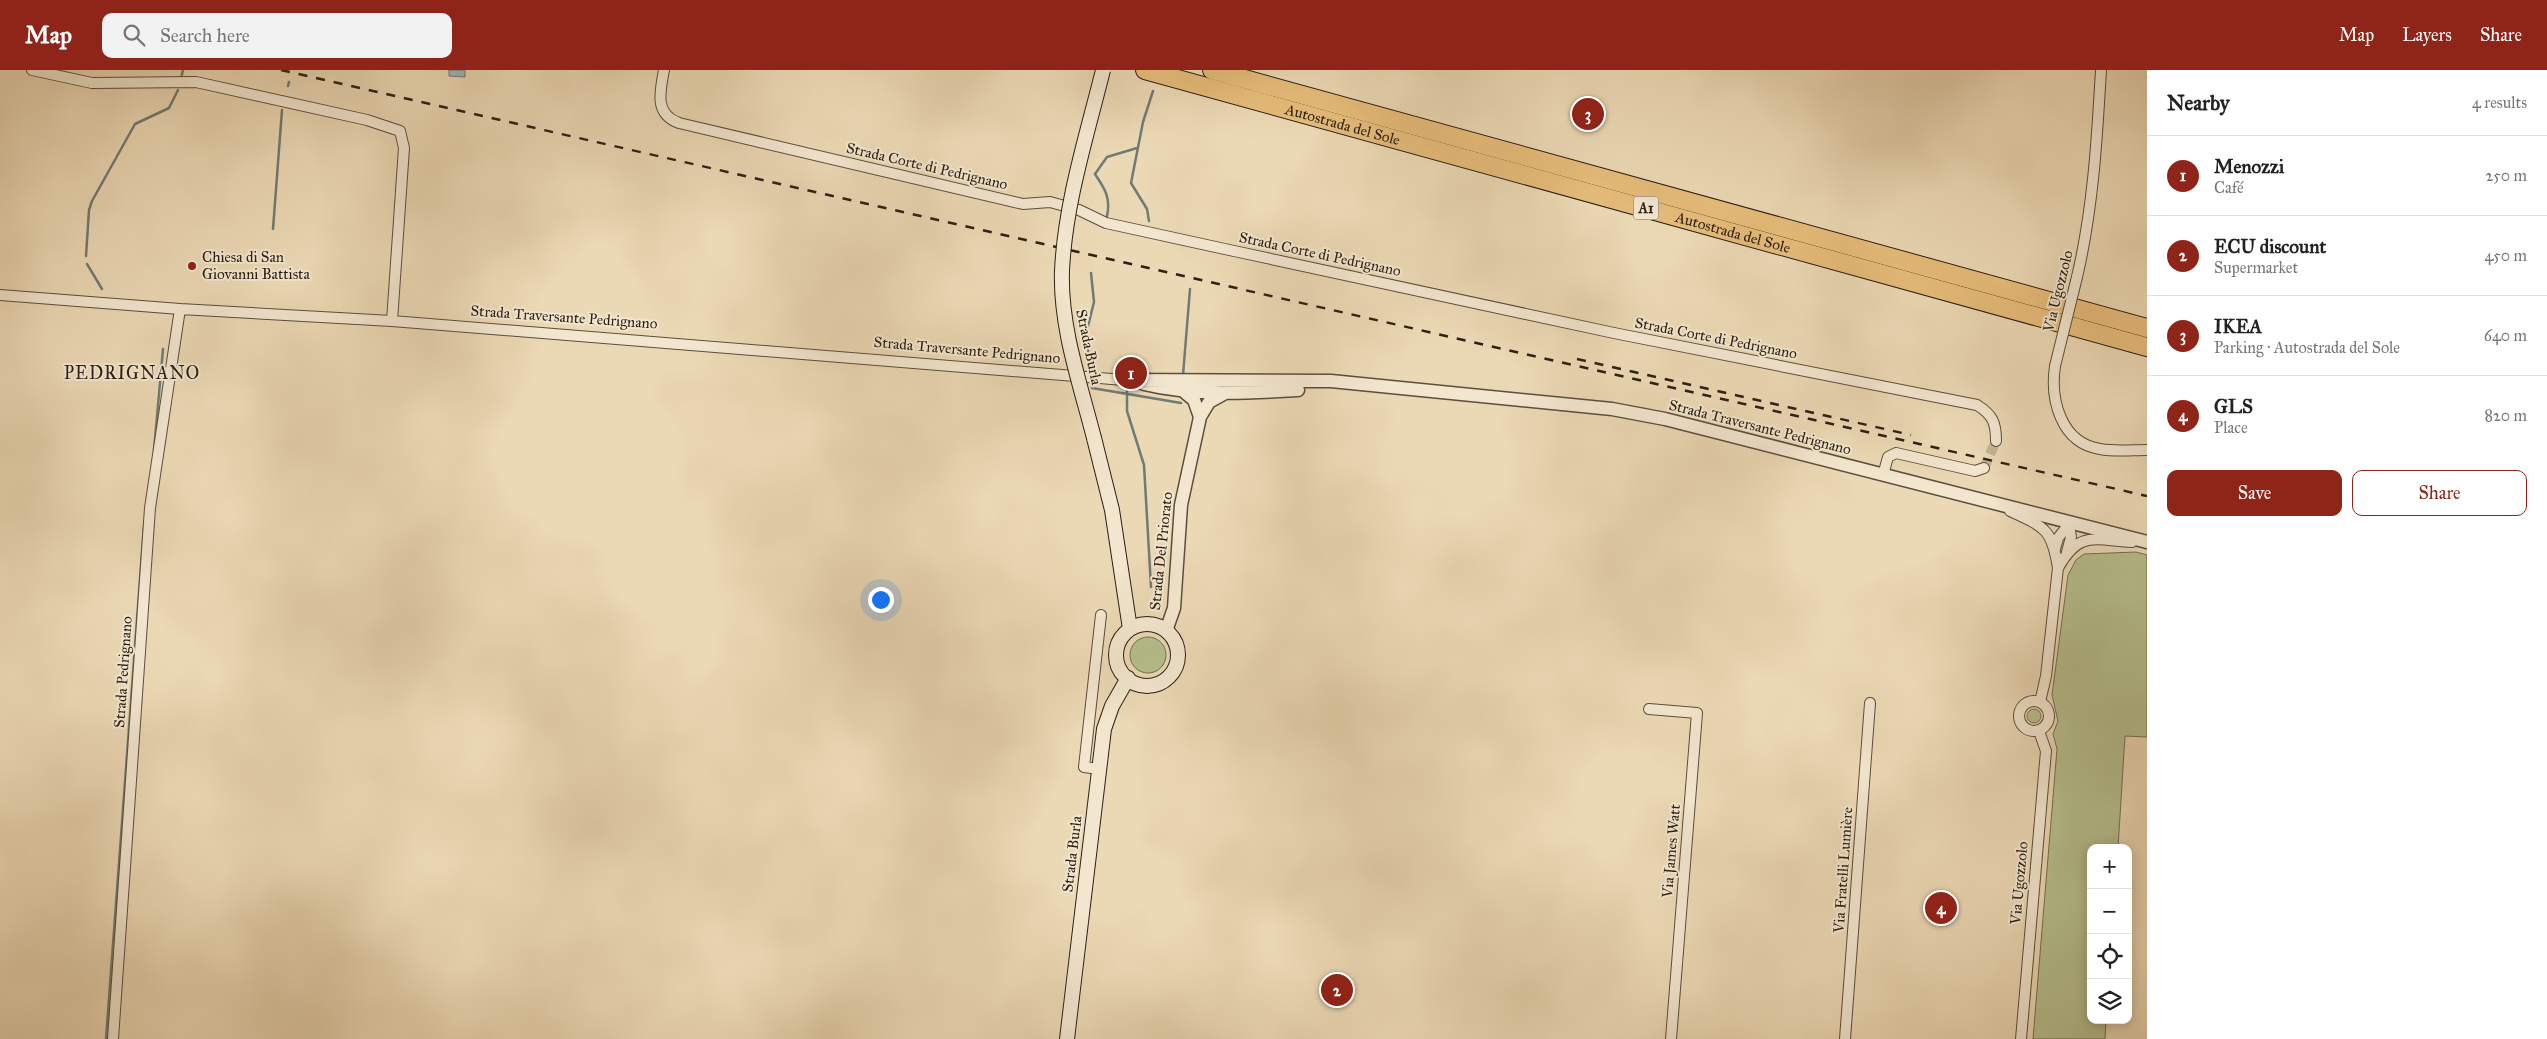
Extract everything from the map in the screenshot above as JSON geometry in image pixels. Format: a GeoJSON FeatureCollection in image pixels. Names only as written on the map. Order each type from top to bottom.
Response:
{"type":"FeatureCollection","features":[{"type":"Feature","properties":{"kind":"highway","name":"Autostrada del Sole"},"geometry":{"type":"LineString","coordinates":[[1145,70],[2147,347]]}},
{"type":"Feature","properties":{"kind":"highway","name":"Autostrada del Sole"},"geometry":{"type":"LineString","coordinates":[[1212,70],[2147,328]]}},
{"type":"Feature","properties":{"kind":"main road","name":"Strada Burla"},"geometry":{"type":"LineString","coordinates":[[1103,70],[1071,204],[1062,271],[1070,348],[1112,510],[1130,629]]}},
{"type":"Feature","properties":{"kind":"main road"},"geometry":{"type":"LineString","coordinates":[[1148,624],[1166,630],[1177,647],[1178,658],[1173,671],[1156,684],[1141,685],[1128,678],[1119,667],[1116,653],[1120,639],[1130,629],[1148,624]]}},
{"type":"Feature","properties":{"kind":"main road","name":"Strada Burla"},"geometry":{"type":"LineString","coordinates":[[1067,1039],[1104,729],[1112,706],[1128,678]]}},
{"type":"Feature","properties":{"kind":"street"},"geometry":{"type":"LineString","coordinates":[[32,70],[92,83],[196,82],[367,120],[400,131],[404,148],[392,320]]}},
{"type":"Feature","properties":{"kind":"street","name":"Strada Corte di Pedrignano"},"geometry":{"type":"LineString","coordinates":[[664,70],[658,99],[662,110],[670,120],[679,123],[1023,204],[1050,202],[1078,210],[1106,223],[1234,251],[1614,333],[1977,405],[1988,411],[1996,423],[1996,441]]}},
{"type":"Feature","properties":{"kind":"street","name":"Via Ugozzolo"},"geometry":{"type":"LineString","coordinates":[[2101,70],[2096,159],[2088,223],[2055,366],[2054,397],[2062,423],[2080,442],[2099,449],[2147,450]]}},
{"type":"Feature","properties":{"kind":"street","name":"Strada Traversante Pedrignano"},"geometry":{"type":"LineString","coordinates":[[0,295],[180,309],[392,320],[1086,376],[1124,380],[1166,389],[1182,390],[1207,397],[1227,392],[1358,386]]}},
{"type":"Feature","properties":{"kind":"street","name":"Strada Pedrignano"},"geometry":{"type":"LineString","coordinates":[[113,1039],[150,508],[180,309]]}},
{"type":"Feature","properties":{"kind":"street","name":"Strada Traversante Pedrignano"},"geometry":{"type":"LineString","coordinates":[[1124,380],[1168,378],[1194,381],[1331,381],[1358,386],[1612,409],[1665,419],[2069,524],[2147,542]]}},
{"type":"Feature","properties":{"kind":"street"},"geometry":{"type":"LineString","coordinates":[[1194,381],[1207,397],[1200,403],[1200,417]]}},
{"type":"Feature","properties":{"kind":"street","name":"Strada Traversante Pedrignano"},"geometry":{"type":"LineString","coordinates":[[1207,397],[1219,387],[1257,387],[1290,382]]}},
{"type":"Feature","properties":{"kind":"street"},"geometry":{"type":"LineString","coordinates":[[1182,390],[1194,400],[1200,417]]}},
{"type":"Feature","properties":{"kind":"street","name":"Strada Del Priorato"},"geometry":{"type":"LineString","coordinates":[[1166,630],[1174,608],[1181,505],[1200,417]]}},
{"type":"Feature","properties":{"kind":"street"},"geometry":{"type":"LineString","coordinates":[[1883,476],[1888,457],[1896,453],[1975,471],[1984,468]]}},
{"type":"Feature","properties":{"kind":"street"},"geometry":{"type":"LineString","coordinates":[[1996,505],[2045,528],[2055,550],[2058,568],[2046,676],[2040,702]]}},
{"type":"Feature","properties":{"kind":"street"},"geometry":{"type":"LineString","coordinates":[[2055,550],[2058,538],[2069,524]]}},
{"type":"Feature","properties":{"kind":"street"},"geometry":{"type":"LineString","coordinates":[[2058,568],[2067,552],[2071,537],[2069,524]]}},
{"type":"Feature","properties":{"kind":"street"},"geometry":{"type":"LineString","coordinates":[[2067,552],[2077,543],[2094,539],[2147,542]]}},
{"type":"Feature","properties":{"kind":"street"},"geometry":{"type":"LineString","coordinates":[[1099,769],[1084,766],[1101,615]]}},
{"type":"Feature","properties":{"kind":"street"},"geometry":{"type":"LineString","coordinates":[[2034,701],[2040,702],[2047,707],[2050,716],[2047,725],[2039,730],[2026,729],[2019,718],[2021,708],[2025,704],[2034,701]]}},
{"type":"Feature","properties":{"kind":"street","name":"Via Fratelli Lumière"},"geometry":{"type":"LineString","coordinates":[[1845,1039],[1870,703]]}},
{"type":"Feature","properties":{"kind":"street","name":"Via James Watt"},"geometry":{"type":"LineString","coordinates":[[1649,708],[1697,713],[1671,1039]]}},
{"type":"Feature","properties":{"kind":"street","name":"Via Ugozzolo"},"geometry":{"type":"LineString","coordinates":[[2021,1039],[2046,751],[2039,730]]}},
{"type":"Feature","properties":{"kind":"green space"},"geometry":{"type":"Polygon","coordinates":[[[2136,552],[2147,555],[2147,737],[2125,736],[2118,844],[2087,844],[2087,1024],[2106,1024],[2105,1039],[2033,1039],[2057,749],[2053,734],[2058,721],[2052,695],[2068,575],[2076,560],[2084,554],[2136,552]]]}},
{"type":"Feature","properties":{"kind":"green space"},"geometry":{"type":"Polygon","coordinates":[[[1148,637],[1155,638],[1161,642],[1165,648],[1165,662],[1161,668],[1155,672],[1148,673],[1141,672],[1135,668],[1131,662],[1130,655],[1131,648],[1135,642],[1141,638],[1148,637]]]}},
{"type":"Feature","properties":{"kind":"green space"},"geometry":{"type":"Polygon","coordinates":[[[2034,709],[2039,711],[2041,716],[2039,721],[2034,723],[2029,721],[2027,716],[2029,711],[2034,709]]]}},
{"type":"Feature","properties":{"kind":"water"},"geometry":{"type":"Polygon","coordinates":[[[449,70],[465,70],[465,77],[449,76],[449,70]]]}},
{"type":"Feature","properties":{"kind":"waterway"},"geometry":{"type":"LineString","coordinates":[[181,78],[183,70]]}},
{"type":"Feature","properties":{"kind":"waterway"},"geometry":{"type":"LineString","coordinates":[[288,86],[289,82]]}},
{"type":"Feature","properties":{"kind":"waterway"},"geometry":{"type":"LineString","coordinates":[[86,256],[89,210],[92,201],[135,124],[169,108],[178,90]]}},
{"type":"Feature","properties":{"kind":"waterway"},"geometry":{"type":"LineString","coordinates":[[1149,221],[1147,209],[1131,183],[1143,122],[1153,91]]}},
{"type":"Feature","properties":{"kind":"waterway"},"geometry":{"type":"LineString","coordinates":[[273,229],[282,110]]}},
{"type":"Feature","properties":{"kind":"waterway"},"geometry":{"type":"LineString","coordinates":[[1107,216],[1108,199],[1102,184],[1095,174],[1107,157],[1137,148]]}},
{"type":"Feature","properties":{"kind":"waterway"},"geometry":{"type":"LineString","coordinates":[[87,264],[102,289]]}},
{"type":"Feature","properties":{"kind":"waterway"},"geometry":{"type":"LineString","coordinates":[[1091,273],[1094,302],[1086,334],[1091,375]]}},
{"type":"Feature","properties":{"kind":"waterway"},"geometry":{"type":"LineString","coordinates":[[1183,375],[1190,289]]}},
{"type":"Feature","properties":{"kind":"waterway"},"geometry":{"type":"LineString","coordinates":[[154,450],[163,349]]}},
{"type":"Feature","properties":{"kind":"waterway"},"geometry":{"type":"LineString","coordinates":[[1091,381],[1092,388],[1181,403]]}},
{"type":"Feature","properties":{"kind":"waterway"},"geometry":{"type":"LineString","coordinates":[[1127,386],[1127,411],[1144,465],[1151,587]]}},
{"type":"Feature","properties":{"kind":"waterway"},"geometry":{"type":"LineString","coordinates":[[106,1039],[144,525]]}},
{"type":"Feature","properties":{"kind":"tunnel"},"geometry":{"type":"LineString","coordinates":[[1984,468],[1996,441]]}},
{"type":"Feature","properties":{"kind":"railway"},"geometry":{"type":"LineString","coordinates":[[281,70],[2147,496]]}},
{"type":"Feature","properties":{"kind":"railway"},"geometry":{"type":"LineString","coordinates":[[1577,359],[1911,435]]}},
{"type":"Feature","properties":{"kind":"place","name":"IKEA"},"geometry":{"type":"Point","coordinates":[1588,114]}},
{"type":"Feature","properties":{"kind":"place","name":"Chiesa di San Giovanni Battista"},"geometry":{"type":"Point","coordinates":[192,266]}},
{"type":"Feature","properties":{"kind":"place","name":"Menozzi"},"geometry":{"type":"Point","coordinates":[1131,373]}},
{"type":"Feature","properties":{"kind":"place","name":"GLS"},"geometry":{"type":"Point","coordinates":[1941,908]}},
{"type":"Feature","properties":{"kind":"place","name":"ECU discount"},"geometry":{"type":"Point","coordinates":[1337,990]}},
{"type":"Feature","properties":{"kind":"district","name":"PEDRIGNANO"},"geometry":{"type":"Point","coordinates":[132,373]}}]}
